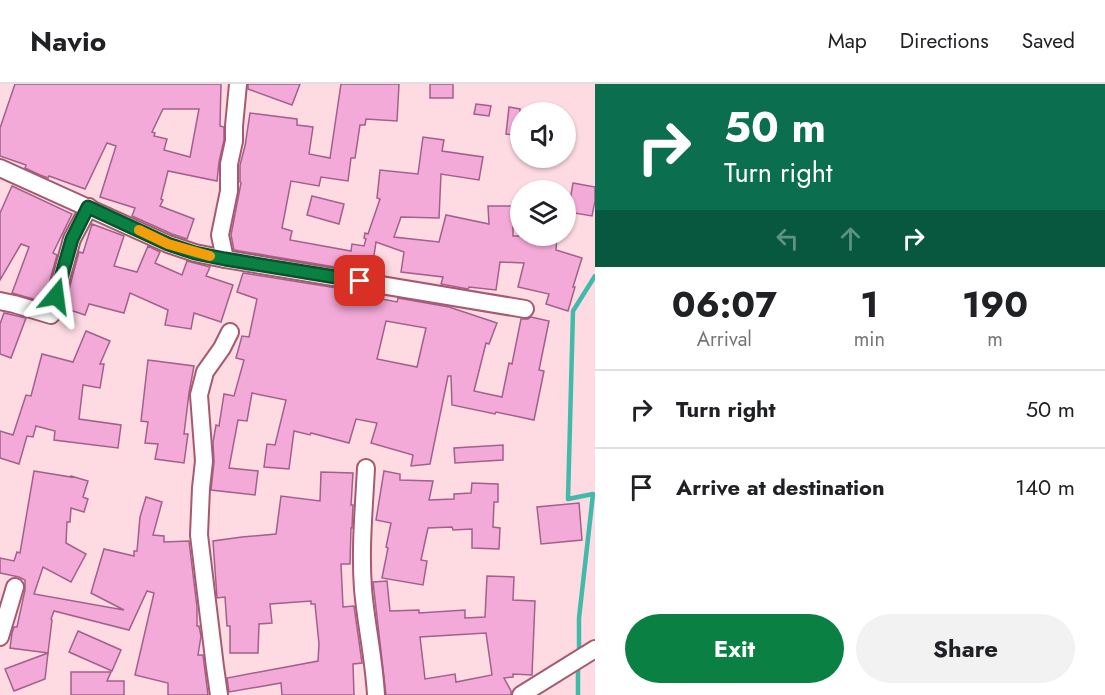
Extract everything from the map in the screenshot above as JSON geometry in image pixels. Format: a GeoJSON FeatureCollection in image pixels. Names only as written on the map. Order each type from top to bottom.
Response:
{"type":"FeatureCollection","features":[{"type":"Feature","properties":{"kind":"street"},"geometry":{"type":"LineString","coordinates":[[225,259],[220,235],[229,191],[229,164],[234,141],[238,84]]}},
{"type":"Feature","properties":{"kind":"street"},"geometry":{"type":"LineString","coordinates":[[0,168],[168,244],[195,253],[525,309]]}},
{"type":"Feature","properties":{"kind":"street"},"geometry":{"type":"LineString","coordinates":[[0,301],[51,315],[72,239],[88,207]]}},
{"type":"Feature","properties":{"kind":"street"},"geometry":{"type":"LineString","coordinates":[[219,695],[199,535],[204,461],[199,395],[205,372],[230,332]]}},
{"type":"Feature","properties":{"kind":"street"},"geometry":{"type":"LineString","coordinates":[[366,468],[362,540],[363,590],[376,695]]}},
{"type":"Feature","properties":{"kind":"street"},"geometry":{"type":"LineString","coordinates":[[0,637],[15,587]]}},
{"type":"Feature","properties":{"kind":"street"},"geometry":{"type":"LineString","coordinates":[[521,695],[591,651]]}},
{"type":"Feature","properties":{"kind":"building"},"geometry":{"type":"Polygon","coordinates":[[[15,84],[221,84],[220,126],[224,127],[224,140],[217,181],[168,171],[161,199],[163,200],[160,206],[194,219],[187,239],[132,216],[135,208],[100,197],[116,146],[107,143],[85,189],[40,175],[25,168],[26,165],[0,156],[0,128],[15,84]],[[163,109],[152,132],[155,133],[154,136],[167,139],[164,150],[190,157],[199,109],[163,109]]]}},
{"type":"Feature","properties":{"kind":"building"},"geometry":{"type":"Polygon","coordinates":[[[248,84],[300,84],[292,105],[248,89],[248,84]]]}},
{"type":"Feature","properties":{"kind":"building"},"geometry":{"type":"Polygon","coordinates":[[[341,84],[399,84],[397,121],[366,119],[365,125],[360,125],[355,158],[351,158],[348,181],[321,177],[319,186],[291,181],[282,228],[292,231],[290,240],[351,251],[352,244],[364,246],[365,233],[368,234],[380,199],[377,198],[380,170],[418,174],[423,137],[444,140],[442,151],[483,157],[479,180],[441,174],[439,218],[401,217],[394,237],[439,242],[446,215],[489,224],[488,206],[510,206],[510,246],[556,246],[556,250],[582,258],[568,311],[546,304],[549,294],[518,287],[524,263],[500,262],[496,290],[469,287],[468,289],[441,284],[443,277],[401,272],[404,252],[376,242],[372,269],[335,264],[335,267],[234,250],[231,235],[241,183],[240,165],[250,113],[297,119],[297,125],[313,127],[309,154],[330,158],[341,84]]]}},
{"type":"Feature","properties":{"kind":"building"},"geometry":{"type":"Polygon","coordinates":[[[430,84],[453,84],[453,98],[430,98],[430,84]]]}},
{"type":"Feature","properties":{"kind":"building"},"geometry":{"type":"Polygon","coordinates":[[[476,104],[491,106],[489,116],[474,114],[476,104]]]}},
{"type":"Feature","properties":{"kind":"building"},"geometry":{"type":"Polygon","coordinates":[[[509,107],[510,135],[506,134],[509,107]]]}},
{"type":"Feature","properties":{"kind":"building"},"geometry":{"type":"Polygon","coordinates":[[[576,184],[595,187],[592,216],[576,213],[576,184]]]}},
{"type":"Feature","properties":{"kind":"building"},"geometry":{"type":"Polygon","coordinates":[[[12,186],[72,214],[53,253],[57,255],[44,302],[12,293],[29,247],[21,244],[0,280],[0,213],[12,186]]]}},
{"type":"Feature","properties":{"kind":"building"},"geometry":{"type":"Polygon","coordinates":[[[312,196],[344,204],[339,224],[307,215],[312,196]]]}},
{"type":"Feature","properties":{"kind":"building"},"geometry":{"type":"Polygon","coordinates":[[[92,224],[124,236],[114,266],[137,272],[148,246],[160,252],[155,263],[182,275],[187,261],[210,267],[206,276],[233,285],[221,322],[194,313],[191,329],[165,325],[168,310],[130,293],[124,313],[89,304],[85,315],[64,308],[79,252],[83,253],[92,224]]]}},
{"type":"Feature","properties":{"kind":"building"},"geometry":{"type":"Polygon","coordinates":[[[243,273],[343,289],[350,293],[397,302],[398,298],[449,307],[497,323],[489,344],[486,343],[474,391],[502,397],[509,363],[512,364],[521,319],[531,317],[549,321],[539,370],[544,371],[534,420],[452,405],[451,376],[448,376],[430,464],[411,466],[413,455],[371,443],[377,423],[356,419],[349,443],[294,431],[289,469],[264,467],[267,444],[275,445],[286,400],[252,393],[247,421],[238,420],[229,468],[258,471],[255,495],[211,490],[216,425],[219,426],[224,394],[234,396],[244,360],[236,358],[242,336],[249,337],[257,299],[237,292],[243,273]],[[386,321],[377,359],[417,367],[426,328],[386,321]]]}},
{"type":"Feature","properties":{"kind":"building"},"geometry":{"type":"Polygon","coordinates":[[[4,313],[26,318],[11,358],[0,354],[0,324],[4,313]]]}},
{"type":"Feature","properties":{"kind":"building"},"geometry":{"type":"Polygon","coordinates":[[[86,331],[110,341],[100,364],[104,364],[100,388],[83,385],[79,419],[121,425],[118,448],[54,440],[55,431],[36,426],[33,437],[27,436],[19,464],[0,458],[0,431],[13,435],[26,395],[31,396],[42,354],[73,362],[86,331]]]}},
{"type":"Feature","properties":{"kind":"building"},"geometry":{"type":"Polygon","coordinates":[[[148,360],[194,366],[184,434],[188,434],[184,463],[155,459],[158,444],[145,443],[148,422],[141,421],[148,360]]]}},
{"type":"Feature","properties":{"kind":"building"},"geometry":{"type":"Polygon","coordinates":[[[503,445],[503,460],[455,463],[454,448],[503,445]]]}},
{"type":"Feature","properties":{"kind":"building"},"geometry":{"type":"Polygon","coordinates":[[[34,471],[71,476],[88,481],[83,497],[88,499],[84,512],[71,508],[70,522],[67,522],[66,543],[86,554],[71,582],[43,567],[34,594],[124,610],[91,593],[104,549],[134,556],[134,551],[137,551],[140,517],[146,497],[162,502],[153,535],[164,536],[164,542],[189,541],[197,626],[199,626],[201,636],[198,655],[203,655],[208,695],[168,695],[168,683],[135,675],[154,593],[147,591],[129,630],[54,611],[51,619],[48,653],[10,648],[14,627],[17,627],[25,580],[0,573],[0,558],[14,561],[17,552],[20,553],[34,471]]]}},
{"type":"Feature","properties":{"kind":"building"},"geometry":{"type":"Polygon","coordinates":[[[384,471],[400,474],[400,480],[433,481],[429,500],[454,499],[454,494],[471,493],[472,483],[498,484],[498,502],[494,502],[493,527],[500,528],[499,549],[472,548],[472,529],[428,528],[421,560],[427,561],[423,585],[382,578],[391,523],[376,520],[384,471]]]}},
{"type":"Feature","properties":{"kind":"building"},"geometry":{"type":"Polygon","coordinates":[[[321,472],[353,473],[350,564],[341,564],[343,607],[354,606],[362,663],[353,664],[354,695],[282,695],[281,683],[229,692],[227,678],[318,661],[319,644],[315,604],[311,604],[311,601],[270,604],[272,623],[259,624],[258,653],[230,653],[230,626],[227,626],[225,597],[217,598],[213,541],[276,534],[281,496],[320,501],[321,472]]]}},
{"type":"Feature","properties":{"kind":"building"},"geometry":{"type":"Polygon","coordinates":[[[579,503],[582,540],[541,544],[537,507],[579,503]]]}},
{"type":"Feature","properties":{"kind":"building"},"geometry":{"type":"Polygon","coordinates":[[[487,576],[514,577],[513,600],[535,601],[532,675],[513,674],[513,677],[504,678],[511,695],[386,695],[373,582],[387,581],[390,611],[419,610],[419,613],[465,610],[465,618],[485,617],[487,576]],[[486,633],[420,637],[425,679],[455,674],[456,682],[492,675],[486,633]]]}},
{"type":"Feature","properties":{"kind":"building"},"geometry":{"type":"Polygon","coordinates":[[[78,631],[121,650],[112,671],[69,652],[78,631]]]}},
{"type":"Feature","properties":{"kind":"building"},"geometry":{"type":"Polygon","coordinates":[[[48,653],[45,679],[14,691],[5,669],[48,653]]]}},
{"type":"Feature","properties":{"kind":"building"},"geometry":{"type":"Polygon","coordinates":[[[71,672],[111,672],[107,681],[124,681],[124,695],[71,695],[71,672]]]}},
{"type":"Feature","properties":{"kind":"waterway"},"geometry":{"type":"LineString","coordinates":[[579,653],[579,618],[593,494],[568,499],[573,311],[595,276]]}},
{"type":"Feature","properties":{"kind":"waterway"},"geometry":{"type":"LineString","coordinates":[[578,665],[578,695]]}},
{"type":"Feature","properties":{"kind":"slow traffic"},"geometry":{"type":"LineString","coordinates":[[139,230],[168,244],[210,256]]}},
{"type":"Feature","properties":{"kind":"route"},"geometry":{"type":"LineString","coordinates":[[56,296],[72,239],[88,207],[168,244],[195,253],[360,281]]}}]}
